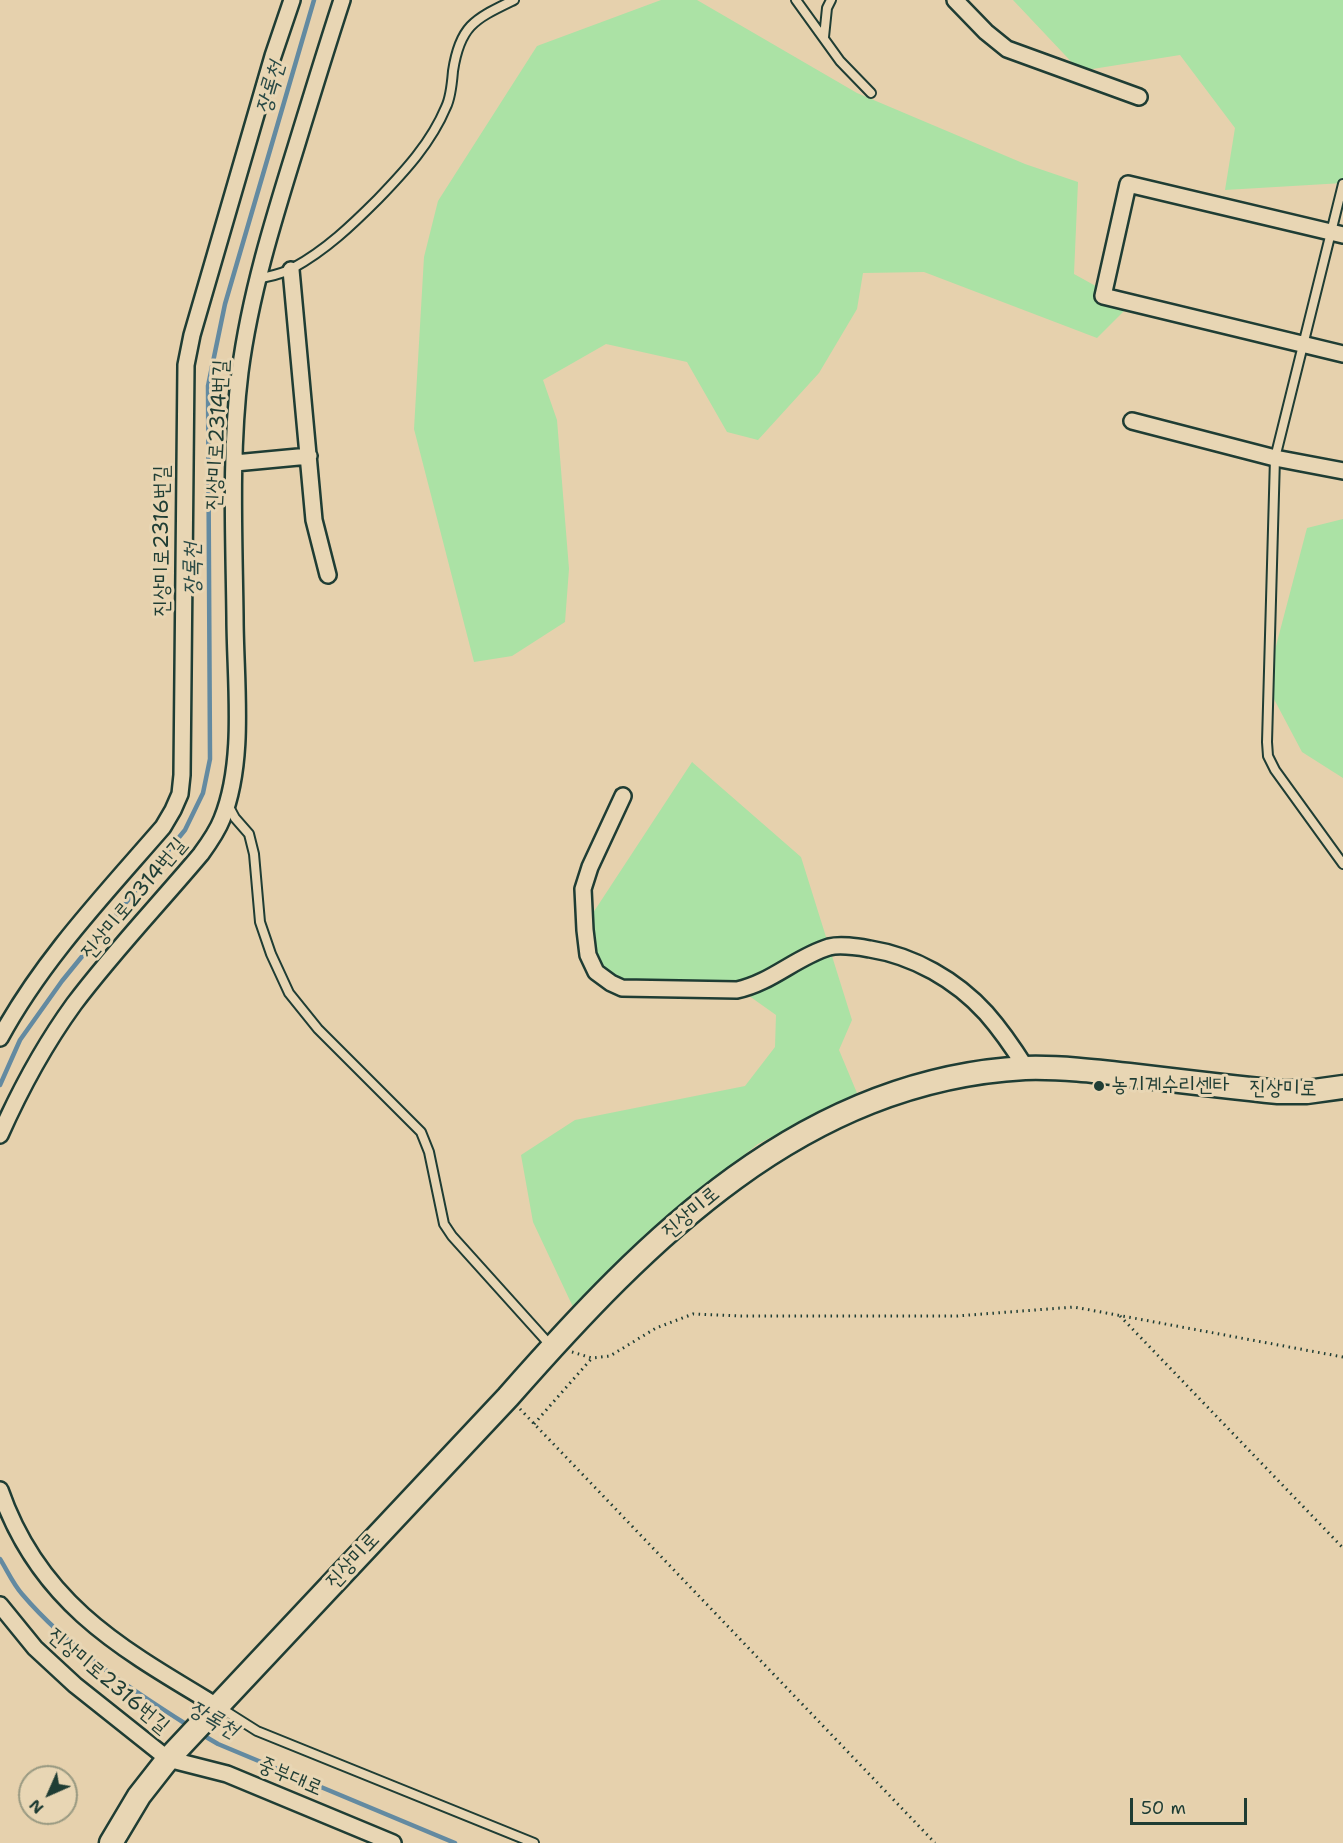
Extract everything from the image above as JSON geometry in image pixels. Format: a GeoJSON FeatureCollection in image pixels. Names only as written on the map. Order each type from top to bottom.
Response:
{"type":"FeatureCollection","features":[{"type":"Feature","properties":{"kind":"main road","name":"진상미로"},"geometry":{"type":"LineString","coordinates":[[172,1755],[508,1397],[552,1347],[628,1269],[695,1207],[777,1148],[851,1110],[916,1085],[951,1077],[1026,1068],[1066,1069],[1278,1092],[1307,1092],[1343,1087]]}},
{"type":"Feature","properties":{"kind":"main road"},"geometry":{"type":"LineString","coordinates":[[111,1843],[139,1796],[172,1755]]}},
{"type":"Feature","properties":{"kind":"street","name":"진상미로2316번길"},"geometry":{"type":"LineString","coordinates":[[0,1038],[53,956],[163,827],[180,794],[184,716],[186,365],[192,336],[292,0]]}},
{"type":"Feature","properties":{"kind":"street","name":"진상미로2314번길"},"geometry":{"type":"LineString","coordinates":[[0,1136],[41,1054],[58,1028],[94,979],[201,854],[214,836],[228,804],[237,748],[234,579],[236,409],[240,372],[246,332],[271,228],[342,0]]}},
{"type":"Feature","properties":{"kind":"street"},"geometry":{"type":"LineString","coordinates":[[955,0],[986,32],[1007,49],[1139,97]]}},
{"type":"Feature","properties":{"kind":"street"},"geometry":{"type":"LineString","coordinates":[[1337,233],[1128,184],[1102,296],[1343,354]]}},
{"type":"Feature","properties":{"kind":"street"},"geometry":{"type":"LineString","coordinates":[[291,270],[314,520],[328,575]]}},
{"type":"Feature","properties":{"kind":"street"},"geometry":{"type":"LineString","coordinates":[[1132,421],[1275,458],[1343,471]]}},
{"type":"Feature","properties":{"kind":"street"},"geometry":{"type":"LineString","coordinates":[[235,463],[309,456]]}},
{"type":"Feature","properties":{"kind":"street"},"geometry":{"type":"LineString","coordinates":[[623,796],[590,867],[583,889],[588,955],[596,972],[610,983],[622,988],[738,990],[753,987],[810,954],[833,946],[887,952],[936,973],[960,989],[985,1012],[1026,1068]]}},
{"type":"Feature","properties":{"kind":"street"},"geometry":{"type":"LineString","coordinates":[[0,1490],[21,1538],[39,1567],[65,1598],[105,1635],[215,1708]]}},
{"type":"Feature","properties":{"kind":"street","name":"진상미로2316번길"},"geometry":{"type":"LineString","coordinates":[[0,1605],[34,1648],[75,1685],[172,1755]]}},
{"type":"Feature","properties":{"kind":"street","name":"중부대로"},"geometry":{"type":"LineString","coordinates":[[172,1755],[227,1774],[393,1843]]}},
{"type":"Feature","properties":{"kind":"lane"},"geometry":{"type":"LineString","coordinates":[[258,279],[291,270],[326,248],[351,227],[416,159],[447,105],[458,45],[465,32],[474,22],[489,12],[514,0]]}},
{"type":"Feature","properties":{"kind":"lane"},"geometry":{"type":"LineString","coordinates":[[796,0],[840,61],[871,93]]}},
{"type":"Feature","properties":{"kind":"lane"},"geometry":{"type":"LineString","coordinates":[[824,37],[827,8],[831,0]]}},
{"type":"Feature","properties":{"kind":"lane"},"geometry":{"type":"LineString","coordinates":[[1343,184],[1337,233],[1303,343],[1275,458],[1268,756],[1275,770],[1343,864]]}},
{"type":"Feature","properties":{"kind":"lane"},"geometry":{"type":"LineString","coordinates":[[228,804],[249,834],[254,854],[260,922],[271,954],[289,993],[318,1029],[420,1132],[429,1152],[444,1224],[452,1236],[552,1347]]}},
{"type":"Feature","properties":{"kind":"lane"},"geometry":{"type":"LineString","coordinates":[[215,1708],[257,1731],[534,1843]]}},
{"type":"Feature","properties":{"kind":"path"},"geometry":{"type":"LineString","coordinates":[[552,1347],[567,1349],[592,1358],[610,1356],[656,1328],[693,1314],[957,1316],[1074,1307],[1343,1357]]}},
{"type":"Feature","properties":{"kind":"path"},"geometry":{"type":"LineString","coordinates":[[1119,1315],[1343,1548]]}},
{"type":"Feature","properties":{"kind":"path"},"geometry":{"type":"LineString","coordinates":[[534,1424],[592,1358]]}},
{"type":"Feature","properties":{"kind":"path"},"geometry":{"type":"LineString","coordinates":[[508,1397],[935,1843]]}},
{"type":"Feature","properties":{"kind":"green space"},"geometry":{"type":"Polygon","coordinates":[[[661,0],[697,0],[857,93],[1025,164],[1078,182],[1074,274],[1130,305],[1097,338],[924,272],[863,273],[857,309],[819,373],[758,440],[727,432],[687,362],[606,344],[543,380],[557,420],[569,569],[565,622],[512,656],[474,662],[414,429],[424,257],[438,201],[537,46],[661,0]]]}},
{"type":"Feature","properties":{"kind":"green space"},"geometry":{"type":"Polygon","coordinates":[[[1013,0],[1343,0],[1343,183],[1225,190],[1235,128],[1180,55],[1080,71],[1013,0]]]}},
{"type":"Feature","properties":{"kind":"green space"},"geometry":{"type":"Polygon","coordinates":[[[1343,519],[1343,778],[1302,752],[1266,684],[1307,528],[1343,519]]]}},
{"type":"Feature","properties":{"kind":"green space"},"geometry":{"type":"Polygon","coordinates":[[[692,762],[801,857],[852,1020],[839,1050],[857,1093],[758,1144],[676,1209],[573,1307],[533,1222],[521,1155],[575,1120],[745,1086],[775,1047],[776,1015],[728,981],[615,980],[597,958],[591,916],[692,762]]]}},
{"type":"Feature","properties":{"kind":"waterway","name":"장록천"},"geometry":{"type":"LineString","coordinates":[[0,1085],[20,1040],[62,981],[185,830],[203,793],[210,759],[208,386],[225,304],[314,0]]}},
{"type":"Feature","properties":{"kind":"waterway","name":"장록천"},"geometry":{"type":"LineString","coordinates":[[0,1559],[19,1590],[59,1632],[122,1682],[189,1726]]}},
{"type":"Feature","properties":{"kind":"waterway","name":"장록천"},"geometry":{"type":"LineString","coordinates":[[201,1734],[218,1744],[455,1843]]}},
{"type":"Feature","properties":{"kind":"place","name":"농기계수리센타"},"geometry":{"type":"Point","coordinates":[1099,1086]}}]}
